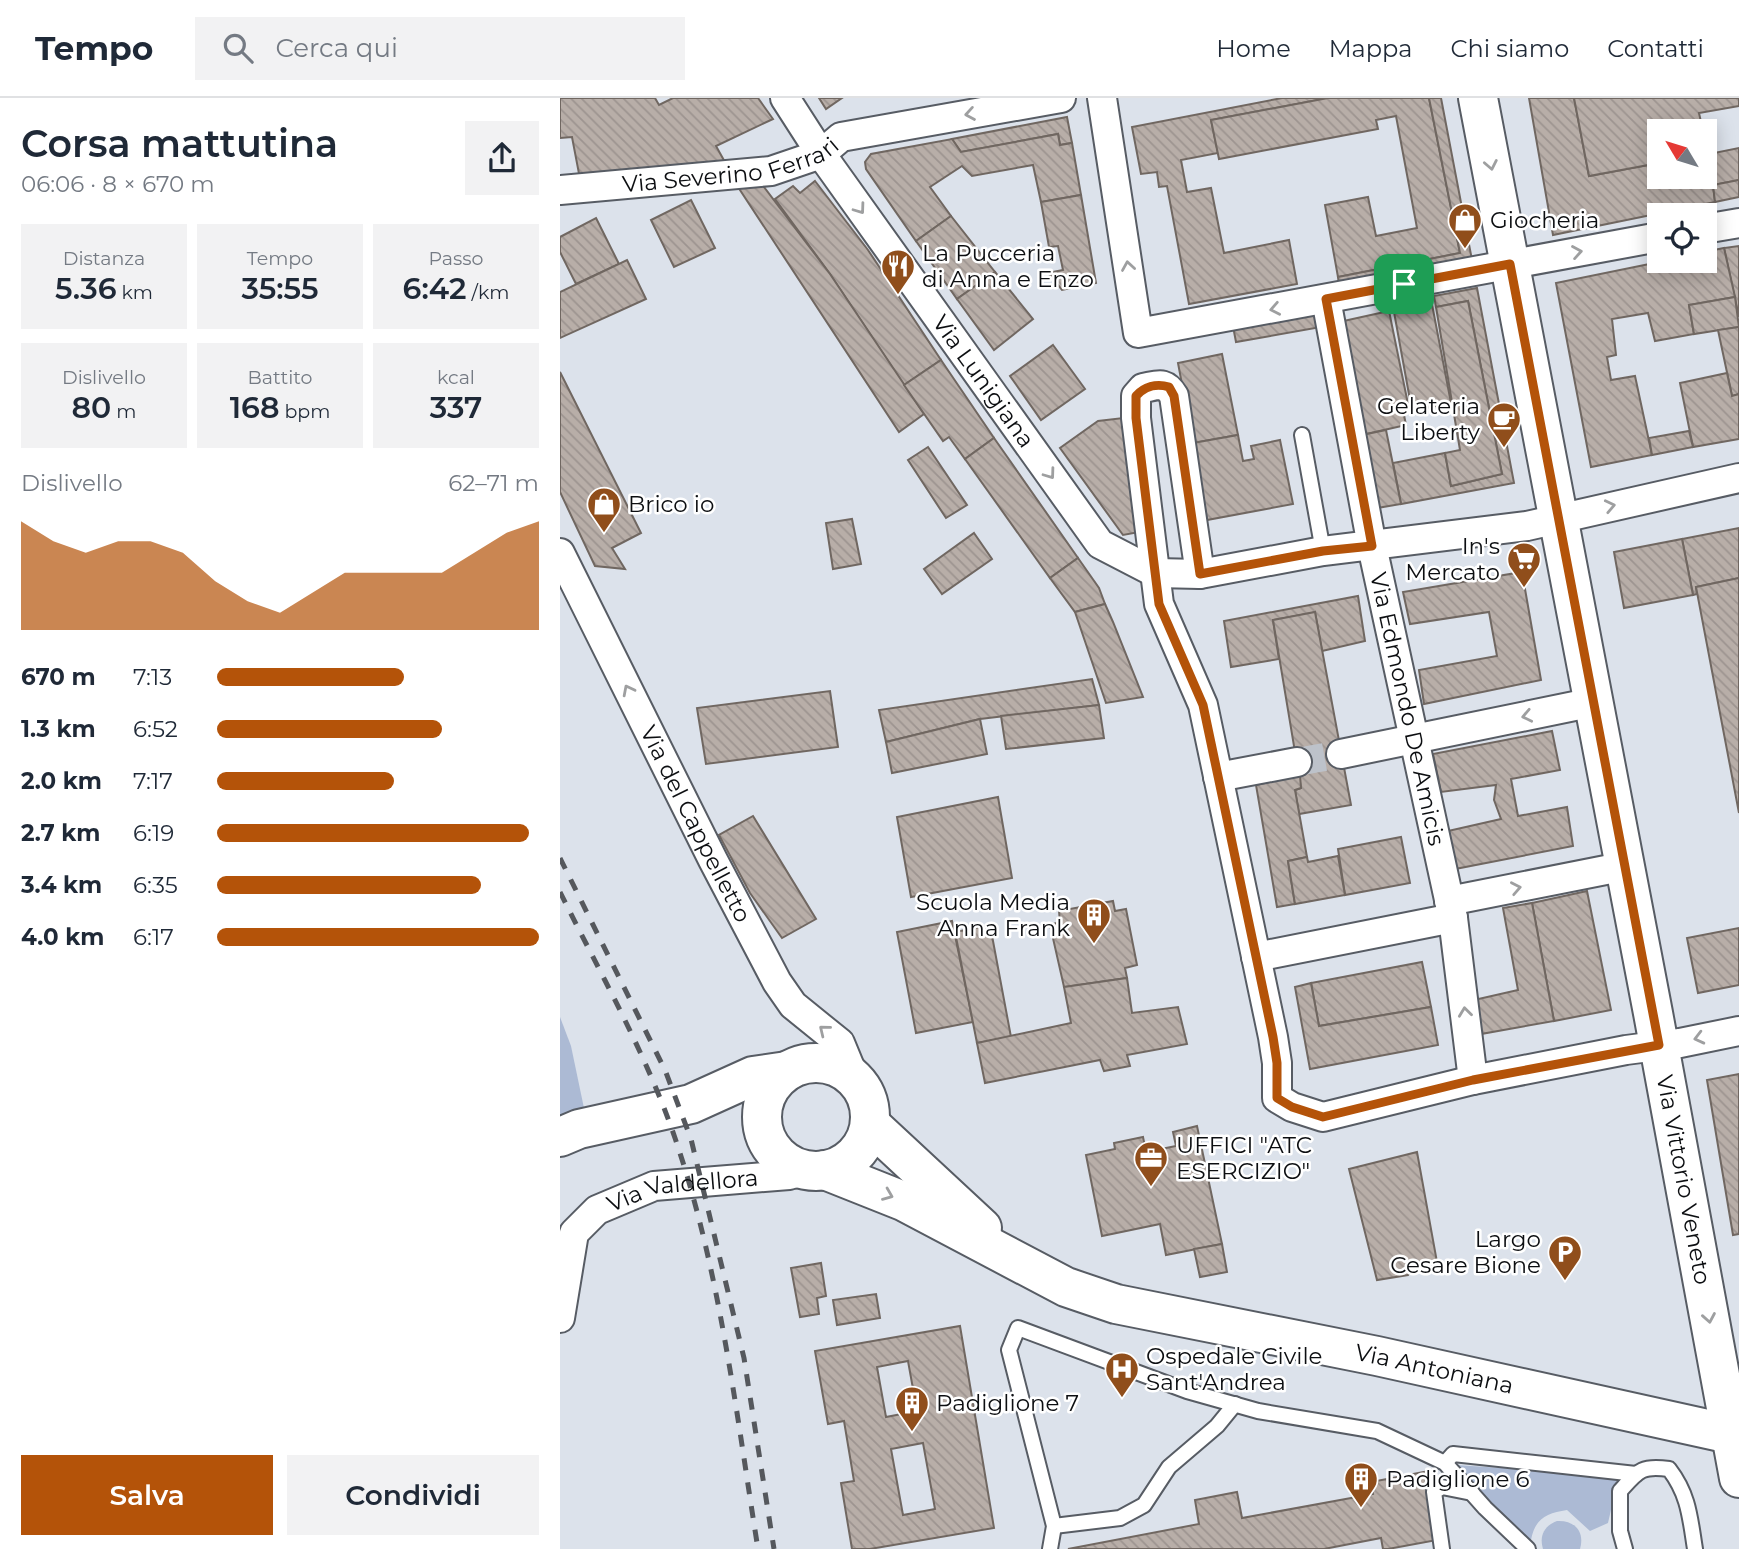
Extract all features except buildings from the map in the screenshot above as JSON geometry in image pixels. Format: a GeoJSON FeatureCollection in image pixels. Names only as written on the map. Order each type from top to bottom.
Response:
{"type":"FeatureCollection","features":[{"type":"Feature","properties":{"kind":"street","name":"Via Lunigiana"},"geometry":{"type":"LineString","coordinates":[[785,98],[821,154],[1100,544],[1156,573]]}},
{"type":"Feature","properties":{"kind":"street","name":"Via Severino Ferrari"},"geometry":{"type":"LineString","coordinates":[[560,190],[771,171],[821,154],[841,137],[1061,98]]}},
{"type":"Feature","properties":{"kind":"street"},"geometry":{"type":"LineString","coordinates":[[1102,98],[1138,333],[1647,239]]}},
{"type":"Feature","properties":{"kind":"street","name":"Via Vittorio Veneto"},"geometry":{"type":"LineString","coordinates":[[1478,98],[1626,866],[1739,1478]]}},
{"type":"Feature","properties":{"kind":"street"},"geometry":{"type":"LineString","coordinates":[[1717,227],[1739,223]]}},
{"type":"Feature","properties":{"kind":"street","name":"Via Edmondo De Amicis"},"geometry":{"type":"LineString","coordinates":[[1326,299],[1372,546],[1451,909],[1473,1080]]}},
{"type":"Feature","properties":{"kind":"street"},"geometry":{"type":"LineString","coordinates":[[1200,574],[1174,396],[1169,387],[1158,385],[1143,388],[1136,396],[1136,418],[1159,604],[1203,705],[1277,1063],[1277,1098],[1292,1107],[1323,1117],[1473,1080],[1739,1031]]}},
{"type":"Feature","properties":{"kind":"street"},"geometry":{"type":"LineString","coordinates":[[1156,573],[1200,574],[1323,551],[1527,526],[1739,478]]}},
{"type":"Feature","properties":{"kind":"street","name":"Via del Cappelletto"},"geometry":{"type":"LineString","coordinates":[[560,553],[713,860],[782,990],[793,1005],[840,1043],[854,1077]]}},
{"type":"Feature","properties":{"kind":"street"},"geometry":{"type":"LineString","coordinates":[[1341,754],[1594,702]]}},
{"type":"Feature","properties":{"kind":"street"},"geometry":{"type":"LineString","coordinates":[[1218,777],[1297,762]]}},
{"type":"Feature","properties":{"kind":"street"},"geometry":{"type":"LineString","coordinates":[[1256,957],[1626,866]]}},
{"type":"Feature","properties":{"kind":"street"},"geometry":{"type":"LineString","coordinates":[[566,1132],[691,1104],[753,1076],[787,1071],[803,1064],[821,1063],[838,1067],[854,1077],[864,1090],[869,1107],[870,1124],[865,1140],[855,1154],[841,1164],[815,1170],[788,1163],[774,1151],[765,1135],[762,1116],[765,1099],[773,1083],[787,1071]]}},
{"type":"Feature","properties":{"kind":"street"},"geometry":{"type":"LineString","coordinates":[[691,1104],[747,1108],[762,1116]]}},
{"type":"Feature","properties":{"kind":"street","name":"Via Antoniana"},"geometry":{"type":"LineString","coordinates":[[870,1124],[1019,1263]]}},
{"type":"Feature","properties":{"kind":"street","name":"Via Antoniana"},"geometry":{"type":"LineString","coordinates":[[815,1170],[903,1201],[1066,1287],[1116,1304],[1377,1356],[1730,1434]]}},
{"type":"Feature","properties":{"kind":"street","name":"Via Valdellora"},"geometry":{"type":"LineString","coordinates":[[561,1315],[566,1240],[597,1210],[654,1186],[789,1175],[815,1170]]}},
{"type":"Feature","properties":{"kind":"street"},"geometry":{"type":"LineString","coordinates":[[560,1283],[561,1315]]}},
{"type":"Feature","properties":{"kind":"lane"},"geometry":{"type":"LineString","coordinates":[[1302,435],[1323,551]]}},
{"type":"Feature","properties":{"kind":"lane"},"geometry":{"type":"LineString","coordinates":[[1050,1549],[1054,1526],[1009,1350],[1018,1328],[1188,1391],[1234,1405],[1377,1431],[1445,1462],[1528,1549]]}},
{"type":"Feature","properties":{"kind":"lane"},"geometry":{"type":"LineString","coordinates":[[1054,1526],[1120,1518],[1144,1505],[1169,1467],[1217,1426],[1234,1405]]}},
{"type":"Feature","properties":{"kind":"lane"},"geometry":{"type":"LineString","coordinates":[[1445,1462],[1452,1454],[1636,1474]]}},
{"type":"Feature","properties":{"kind":"lane"},"geometry":{"type":"LineString","coordinates":[[1625,1549],[1620,1531],[1620,1491],[1636,1474],[1651,1466],[1669,1469],[1687,1497],[1695,1549]]}},
{"type":"Feature","properties":{"kind":"lane"},"geometry":{"type":"LineString","coordinates":[[1442,1549],[1434,1492],[1442,1487],[1472,1493]]}},
{"type":"Feature","properties":{"kind":"shaded area"},"geometry":{"type":"Polygon","coordinates":[[[560,1017],[571,1046],[585,1113],[560,1117],[560,1017]]]}},
{"type":"Feature","properties":{"kind":"shaded area"},"geometry":{"type":"Polygon","coordinates":[[[1455,1465],[1610,1475],[1617,1483],[1608,1523],[1590,1531],[1567,1510],[1560,1511],[1539,1522],[1531,1540],[1472,1488],[1455,1465]]]}},
{"type":"Feature","properties":{"kind":"shaded area"},"geometry":{"type":"Polygon","coordinates":[[[1557,1521],[1577,1528],[1581,1537],[1580,1549],[1543,1549],[1544,1532],[1557,1521]]]}},
{"type":"Feature","properties":{"kind":"tunnel"},"geometry":{"type":"LineString","coordinates":[[1297,762],[1341,754]]}},
{"type":"Feature","properties":{"kind":"railway"},"geometry":{"type":"LineString","coordinates":[[560,858],[665,1070],[691,1139],[744,1358],[774,1549]]}},
{"type":"Feature","properties":{"kind":"railway"},"geometry":{"type":"LineString","coordinates":[[560,892],[650,1075],[691,1188],[725,1342],[758,1549]]}},
{"type":"Feature","properties":{"kind":"place","name":"Giocheria"},"geometry":{"type":"Point","coordinates":[1465,250]}},
{"type":"Feature","properties":{"kind":"place","name":"La Pucceria di Anna e Enzo"},"geometry":{"type":"Point","coordinates":[898,296]}},
{"type":"Feature","properties":{"kind":"place","name":"Gelateria Liberty"},"geometry":{"type":"Point","coordinates":[1504,449]}},
{"type":"Feature","properties":{"kind":"place","name":"Brico io"},"geometry":{"type":"Point","coordinates":[604,534]}},
{"type":"Feature","properties":{"kind":"place","name":"In's Mercato"},"geometry":{"type":"Point","coordinates":[1524,589]}},
{"type":"Feature","properties":{"kind":"place","name":"Scuola Media Anna Frank"},"geometry":{"type":"Point","coordinates":[1094,945]}},
{"type":"Feature","properties":{"kind":"place","name":"UFFICI \"ATC ESERCIZIO\""},"geometry":{"type":"Point","coordinates":[1151,1188]}},
{"type":"Feature","properties":{"kind":"place","name":"Largo Cesare Bione"},"geometry":{"type":"Point","coordinates":[1565,1282]}},
{"type":"Feature","properties":{"kind":"place","name":"Ospedale Civile Sant'Andrea"},"geometry":{"type":"Point","coordinates":[1122,1399]}},
{"type":"Feature","properties":{"kind":"place","name":"Padiglione 7"},"geometry":{"type":"Point","coordinates":[912,1433]}},
{"type":"Feature","properties":{"kind":"place","name":"Padiglione 6"},"geometry":{"type":"Point","coordinates":[1361,1509]}},
{"type":"Feature","properties":{"kind":"route"},"geometry":{"type":"LineString","coordinates":[[1510,264],[1659,1045],[1626,1049],[1473,1080],[1323,1117],[1292,1107],[1277,1098],[1277,1063],[1273,1037],[1203,705],[1159,604],[1136,418],[1136,396],[1143,388],[1164,385],[1169,387],[1174,396],[1200,574],[1323,551],[1372,546],[1326,299],[1404,284],[1510,264]]}}]}
